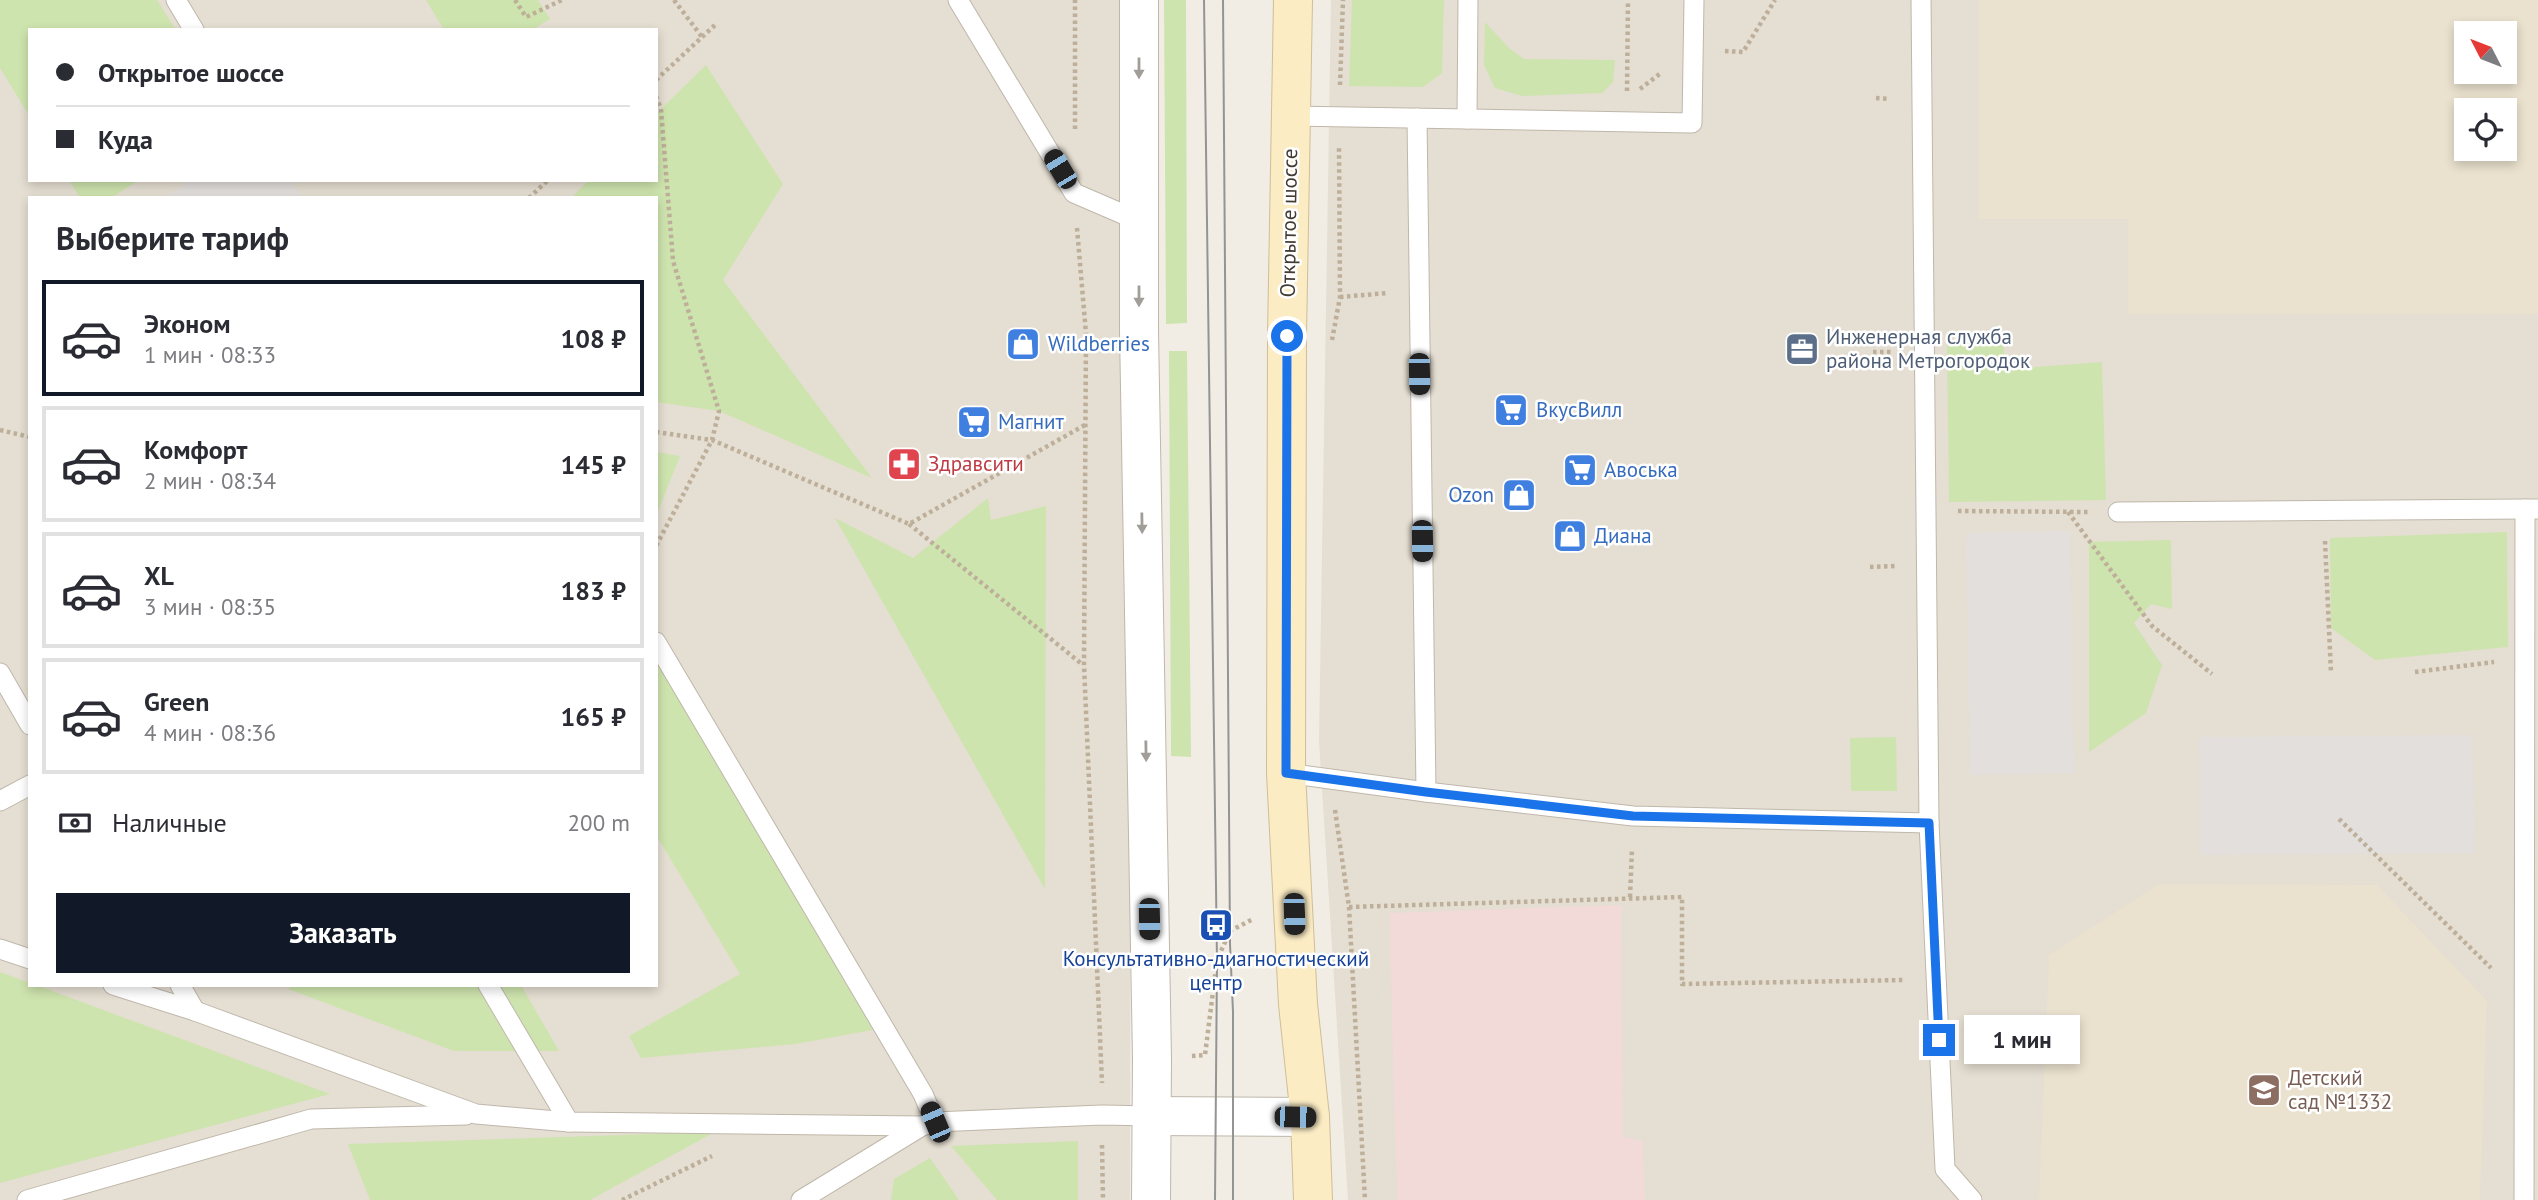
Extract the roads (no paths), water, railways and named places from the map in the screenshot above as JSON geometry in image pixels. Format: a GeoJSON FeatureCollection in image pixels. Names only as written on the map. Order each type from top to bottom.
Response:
{"type":"FeatureCollection","features":[{"type":"Feature","properties":{"kind":"street"},"geometry":{"type":"LineString","coordinates":[[1139,0],[1139,331],[1152,1200]]}},
{"type":"Feature","properties":{"kind":"street","name":"Открытое шоссе"},"geometry":{"type":"LineString","coordinates":[[1293,0],[1286,773],[1298,1004],[1310,1117],[1314,1200]]}},
{"type":"Feature","properties":{"kind":"street"},"geometry":{"type":"LineString","coordinates":[[1152,1116],[1310,1117]]}},
{"type":"Feature","properties":{"kind":"lane"},"geometry":{"type":"LineString","coordinates":[[176,0],[193,28]]}},
{"type":"Feature","properties":{"kind":"lane"},"geometry":{"type":"LineString","coordinates":[[958,0],[1074,193],[1139,221]]}},
{"type":"Feature","properties":{"kind":"lane"},"geometry":{"type":"LineString","coordinates":[[1466,119],[1468,0]]}},
{"type":"Feature","properties":{"kind":"lane"},"geometry":{"type":"LineString","coordinates":[[1291,116],[1692,123],[1694,0]]}},
{"type":"Feature","properties":{"kind":"lane"},"geometry":{"type":"LineString","coordinates":[[1921,0],[1929,823],[1944,1169],[1972,1200]]}},
{"type":"Feature","properties":{"kind":"lane"},"geometry":{"type":"LineString","coordinates":[[1417,118],[1426,792]]}},
{"type":"Feature","properties":{"kind":"lane"},"geometry":{"type":"LineString","coordinates":[[2118,512],[2531,509],[2524,658],[2524,1200]]}},
{"type":"Feature","properties":{"kind":"lane"},"geometry":{"type":"LineString","coordinates":[[658,645],[923,1094],[928,1124]]}},
{"type":"Feature","properties":{"kind":"lane"},"geometry":{"type":"LineString","coordinates":[[0,673],[28,722]]}},
{"type":"Feature","properties":{"kind":"lane"},"geometry":{"type":"LineString","coordinates":[[1286,773],[1633,816],[1929,823]]}},
{"type":"Feature","properties":{"kind":"lane"},"geometry":{"type":"LineString","coordinates":[[0,802],[28,786]]}},
{"type":"Feature","properties":{"kind":"lane"},"geometry":{"type":"LineString","coordinates":[[0,949],[28,958]]}},
{"type":"Feature","properties":{"kind":"lane"},"geometry":{"type":"LineString","coordinates":[[119,987],[195,1011],[476,1114]]}},
{"type":"Feature","properties":{"kind":"lane"},"geometry":{"type":"LineString","coordinates":[[181,987],[195,1011]]}},
{"type":"Feature","properties":{"kind":"lane"},"geometry":{"type":"LineString","coordinates":[[489,987],[569,1122]]}},
{"type":"Feature","properties":{"kind":"lane"},"geometry":{"type":"LineString","coordinates":[[27,1200],[311,1119],[476,1114],[569,1122],[928,1124],[1102,1115],[1152,1116]]}},
{"type":"Feature","properties":{"kind":"lane"},"geometry":{"type":"LineString","coordinates":[[801,1200],[928,1124]]}},
{"type":"Feature","properties":{"kind":"tram line"},"geometry":{"type":"LineString","coordinates":[[1204,0],[1217,960],[1215,1200]]}},
{"type":"Feature","properties":{"kind":"tram line"},"geometry":{"type":"LineString","coordinates":[[1223,0],[1233,1200]]}},
{"type":"Feature","properties":{"kind":"place","name":"Wildberries"},"geometry":{"type":"Point","coordinates":[1023,344]}},
{"type":"Feature","properties":{"kind":"place","name":"Инженерная служба района Метрогородок"},"geometry":{"type":"Point","coordinates":[1802,349]}},
{"type":"Feature","properties":{"kind":"place","name":"ВкусВилл"},"geometry":{"type":"Point","coordinates":[1511,410]}},
{"type":"Feature","properties":{"kind":"place","name":"Магнит"},"geometry":{"type":"Point","coordinates":[974,422]}},
{"type":"Feature","properties":{"kind":"place","name":"Здравсити"},"geometry":{"type":"Point","coordinates":[904,464]}},
{"type":"Feature","properties":{"kind":"place","name":"Авоська"},"geometry":{"type":"Point","coordinates":[1580,470]}},
{"type":"Feature","properties":{"kind":"place","name":"Ozon"},"geometry":{"type":"Point","coordinates":[1519,495]}},
{"type":"Feature","properties":{"kind":"place","name":"Диана"},"geometry":{"type":"Point","coordinates":[1570,536]}},
{"type":"Feature","properties":{"kind":"place","name":"Консультативно-диагностический центр"},"geometry":{"type":"Point","coordinates":[1216,925]}},
{"type":"Feature","properties":{"kind":"place","name":"Детский сад №1332"},"geometry":{"type":"Point","coordinates":[2264,1090]}}]}
